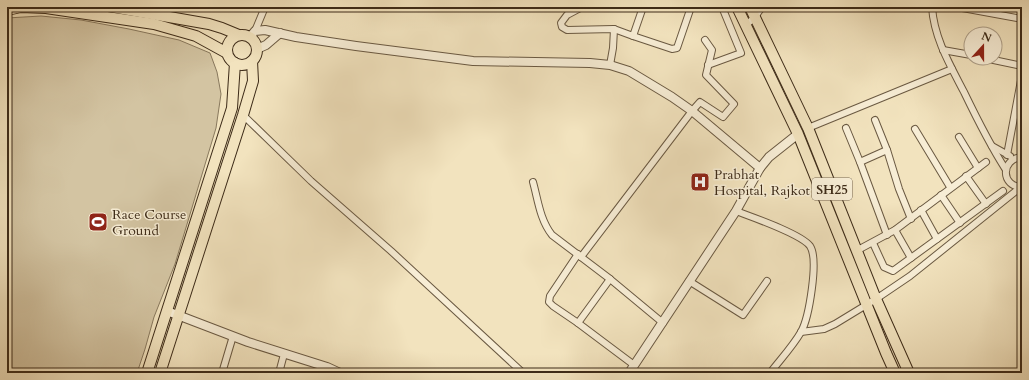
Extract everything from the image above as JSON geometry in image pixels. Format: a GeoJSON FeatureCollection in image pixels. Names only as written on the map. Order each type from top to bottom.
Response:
{"type":"FeatureCollection","features":[{"type":"Feature","properties":{"kind":"main road"},"geometry":{"type":"LineString","coordinates":[[7,10],[21,7],[46,8],[154,24],[196,36],[227,53],[234,63],[244,65],[252,61]]}},
{"type":"Feature","properties":{"kind":"main road"},"geometry":{"type":"LineString","coordinates":[[112,7],[209,24],[239,35],[246,36],[252,34],[257,49],[252,61],[254,81],[160,373]]}},
{"type":"Feature","properties":{"kind":"main road","name":"SH25"},"geometry":{"type":"LineString","coordinates":[[737,7],[798,134],[866,305],[895,373]]}},
{"type":"Feature","properties":{"kind":"main road","name":"SH25"},"geometry":{"type":"LineString","coordinates":[[750,7],[808,128],[856,251],[909,373]]}},
{"type":"Feature","properties":{"kind":"main road"},"geometry":{"type":"LineString","coordinates":[[227,53],[230,40],[239,35]]}},
{"type":"Feature","properties":{"kind":"main road"},"geometry":{"type":"LineString","coordinates":[[147,373],[232,108],[234,63]]}},
{"type":"Feature","properties":{"kind":"street"},"geometry":{"type":"LineString","coordinates":[[252,34],[265,7]]}},
{"type":"Feature","properties":{"kind":"street"},"geometry":{"type":"LineString","coordinates":[[582,7],[567,15],[561,23],[562,27],[566,30],[614,29],[672,49],[677,48],[680,42],[691,7]]}},
{"type":"Feature","properties":{"kind":"street"},"geometry":{"type":"LineString","coordinates":[[633,36],[643,7]]}},
{"type":"Feature","properties":{"kind":"street"},"geometry":{"type":"LineString","coordinates":[[708,65],[741,53],[722,7]]}},
{"type":"Feature","properties":{"kind":"street"},"geometry":{"type":"LineString","coordinates":[[745,26],[755,17],[762,7]]}},
{"type":"Feature","properties":{"kind":"street"},"geometry":{"type":"LineString","coordinates":[[932,7],[933,21],[943,50],[990,145],[1006,170]]}},
{"type":"Feature","properties":{"kind":"street"},"geometry":{"type":"LineString","coordinates":[[957,7],[1022,19]]}},
{"type":"Feature","properties":{"kind":"street"},"geometry":{"type":"LineString","coordinates":[[610,65],[614,29]]}},
{"type":"Feature","properties":{"kind":"street"},"geometry":{"type":"LineString","coordinates":[[252,34],[265,30],[356,46],[473,61],[590,63],[610,65],[629,71],[672,97],[692,111],[760,168]]}},
{"type":"Feature","properties":{"kind":"street"},"geometry":{"type":"LineString","coordinates":[[257,49],[266,45],[280,33]]}},
{"type":"Feature","properties":{"kind":"street"},"geometry":{"type":"LineString","coordinates":[[634,365],[553,306],[549,302],[550,296],[700,102],[723,117],[734,104],[706,75],[712,50],[705,40]]}},
{"type":"Feature","properties":{"kind":"street"},"geometry":{"type":"LineString","coordinates":[[943,50],[963,54]]}},
{"type":"Feature","properties":{"kind":"street"},"geometry":{"type":"LineString","coordinates":[[1003,62],[1022,66]]}},
{"type":"Feature","properties":{"kind":"street"},"geometry":{"type":"LineString","coordinates":[[808,128],[952,69]]}},
{"type":"Feature","properties":{"kind":"street"},"geometry":{"type":"LineString","coordinates":[[1021,187],[1013,185],[1009,181],[1006,176],[1006,170],[1019,111],[1022,75]]}},
{"type":"Feature","properties":{"kind":"street"},"geometry":{"type":"LineString","coordinates":[[243,116],[311,181],[391,251],[523,373]]}},
{"type":"Feature","properties":{"kind":"street"},"geometry":{"type":"LineString","coordinates":[[875,120],[911,219]]}},
{"type":"Feature","properties":{"kind":"street"},"geometry":{"type":"LineString","coordinates":[[846,128],[887,235]]}},
{"type":"Feature","properties":{"kind":"street"},"geometry":{"type":"LineString","coordinates":[[915,128],[950,187]]}},
{"type":"Feature","properties":{"kind":"street"},"geometry":{"type":"LineString","coordinates":[[629,373],[736,211],[760,168],[769,158],[798,134]]}},
{"type":"Feature","properties":{"kind":"street"},"geometry":{"type":"LineString","coordinates":[[959,137],[978,168]]}},
{"type":"Feature","properties":{"kind":"street"},"geometry":{"type":"LineString","coordinates":[[990,145],[1010,156],[1022,157]]}},
{"type":"Feature","properties":{"kind":"street"},"geometry":{"type":"LineString","coordinates":[[860,162],[887,150]]}},
{"type":"Feature","properties":{"kind":"street"},"geometry":{"type":"LineString","coordinates":[[856,251],[895,230],[950,187],[986,162]]}},
{"type":"Feature","properties":{"kind":"street"},"geometry":{"type":"LineString","coordinates":[[966,176],[986,204]]}},
{"type":"Feature","properties":{"kind":"street"},"geometry":{"type":"LineString","coordinates":[[533,182],[543,219],[552,235],[663,322]]}},
{"type":"Feature","properties":{"kind":"street"},"geometry":{"type":"LineString","coordinates":[[801,332],[824,329],[876,299],[910,276],[1021,187]]}},
{"type":"Feature","properties":{"kind":"street"},"geometry":{"type":"LineString","coordinates":[[873,243],[884,267],[888,270],[893,270],[1003,191]]}},
{"type":"Feature","properties":{"kind":"street"},"geometry":{"type":"LineString","coordinates":[[941,195],[960,223]]}},
{"type":"Feature","properties":{"kind":"street"},"geometry":{"type":"LineString","coordinates":[[921,210],[938,239]]}},
{"type":"Feature","properties":{"kind":"street"},"geometry":{"type":"LineString","coordinates":[[736,211],[800,237],[810,246],[813,253],[814,267],[809,309],[806,320],[801,332],[770,373]]}},
{"type":"Feature","properties":{"kind":"street"},"geometry":{"type":"LineString","coordinates":[[895,230],[911,258]]}},
{"type":"Feature","properties":{"kind":"street"},"geometry":{"type":"LineString","coordinates":[[578,323],[610,279]]}},
{"type":"Feature","properties":{"kind":"street"},"geometry":{"type":"LineString","coordinates":[[689,281],[743,315],[767,281]]}},
{"type":"Feature","properties":{"kind":"street"},"geometry":{"type":"LineString","coordinates":[[167,311],[233,336],[327,367],[340,373]]}},
{"type":"Feature","properties":{"kind":"street"},"geometry":{"type":"LineString","coordinates":[[222,373],[233,336]]}},
{"type":"Feature","properties":{"kind":"street"},"geometry":{"type":"LineString","coordinates":[[279,373],[284,354]]}},
{"type":"Feature","properties":{"kind":"shaded area","name":"Race Course Ground"},"geometry":{"type":"Polygon","coordinates":[[[41,16],[81,20],[179,40],[210,53],[217,72],[221,94],[216,128],[175,264],[154,317],[137,373],[7,373],[7,18],[41,16]]]}},
{"type":"Feature","properties":{"kind":"place","name":"Prabhat Hospital, Rajkot"},"geometry":{"type":"Point","coordinates":[700,182]}},
{"type":"Feature","properties":{"kind":"place","name":"Race Course Ground"},"geometry":{"type":"Point","coordinates":[98,222]}}]}
